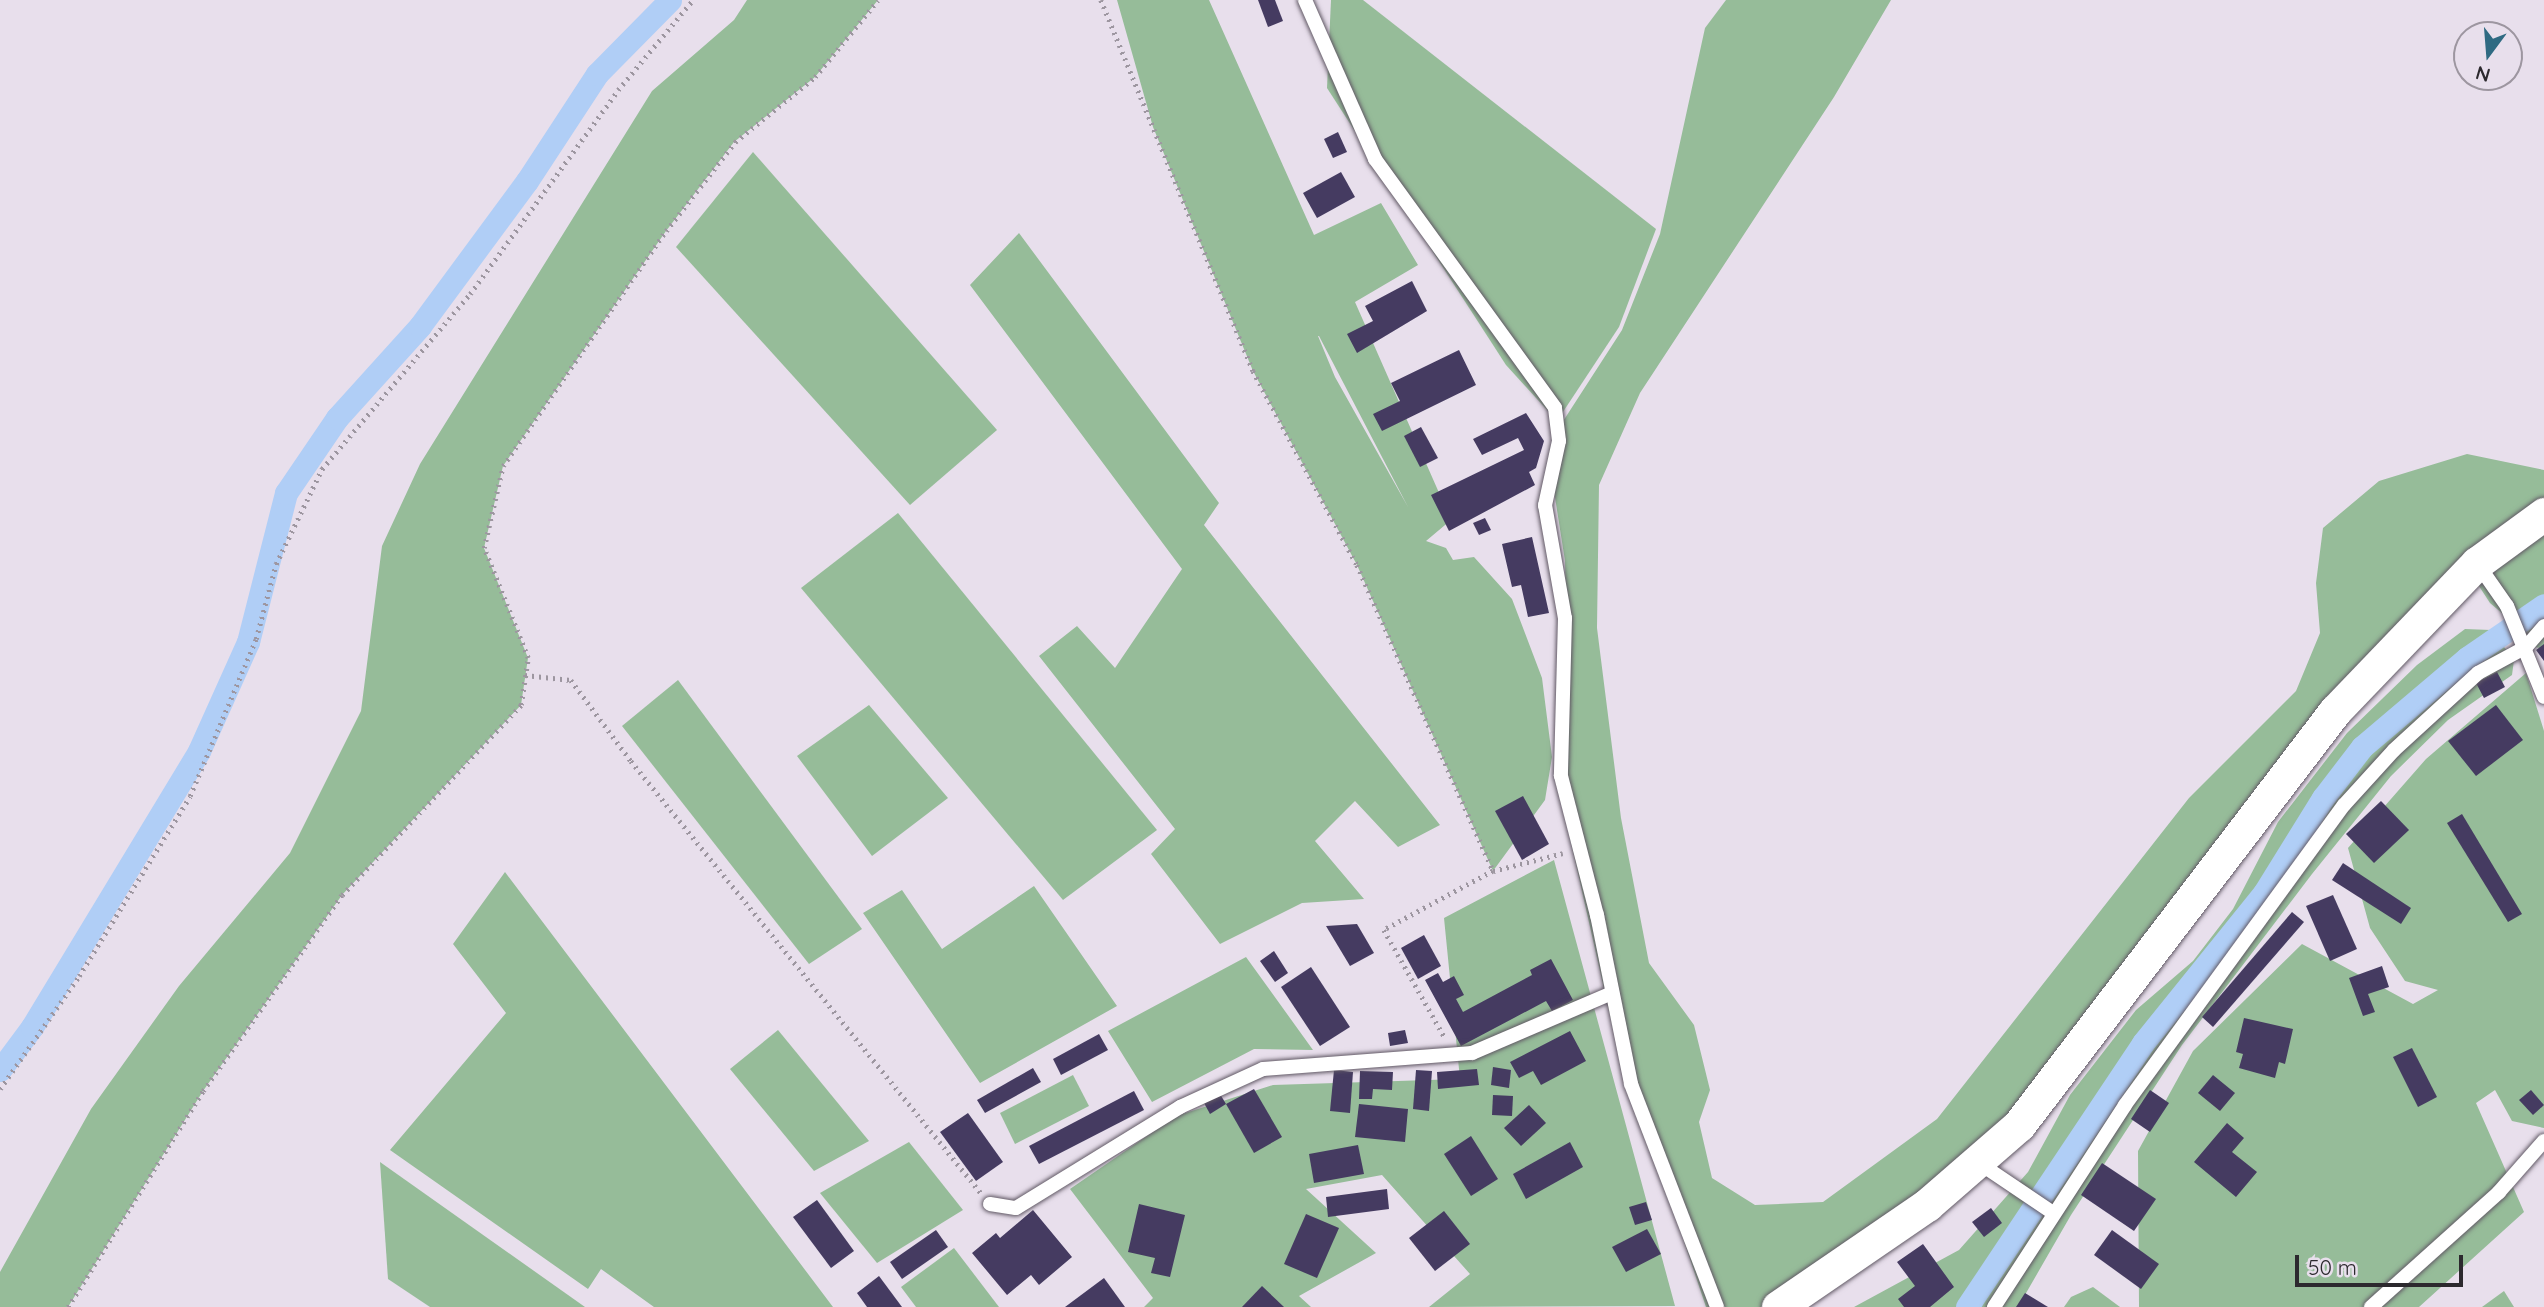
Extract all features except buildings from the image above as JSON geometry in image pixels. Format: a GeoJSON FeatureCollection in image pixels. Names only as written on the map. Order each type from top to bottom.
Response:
{"type":"FeatureCollection","features":[{"type":"Feature","properties":{"kind":"street"},"geometry":{"type":"LineString","coordinates":[[1779,1307],[1927,1205],[1979,1163],[2045,1094],[2335,711],[2477,564],[2544,514]]}},
{"type":"Feature","properties":{"kind":"lane"},"geometry":{"type":"LineString","coordinates":[[1306,0],[1375,159],[1555,408],[1559,441],[1545,505],[1565,618],[1560,776],[1577,849],[1597,915],[1639,1109],[1717,1307]]}},
{"type":"Feature","properties":{"kind":"lane"},"geometry":{"type":"LineString","coordinates":[[2477,564],[2507,606],[2544,697]]}},
{"type":"Feature","properties":{"kind":"lane"},"geometry":{"type":"LineString","coordinates":[[1994,1307],[2125,1105],[2344,805],[2394,750],[2478,673],[2524,643],[2544,626]]}},
{"type":"Feature","properties":{"kind":"lane"},"geometry":{"type":"LineString","coordinates":[[990,1204],[1016,1208],[1180,1107],[1263,1069],[1454,1054],[1491,1048],[1612,993]]}},
{"type":"Feature","properties":{"kind":"lane"},"geometry":{"type":"LineString","coordinates":[[2371,1307],[2492,1198],[2544,1141]]}},
{"type":"Feature","properties":{"kind":"lane"},"geometry":{"type":"LineString","coordinates":[[1979,1163],[2006,1184],[2053,1213]]}},
{"type":"Feature","properties":{"kind":"path"},"geometry":{"type":"LineString","coordinates":[[0,1089],[79,976],[190,796],[256,639],[276,565],[322,470],[470,294],[611,99],[693,0]]}},
{"type":"Feature","properties":{"kind":"path"},"geometry":{"type":"LineString","coordinates":[[68,1307],[203,1091],[342,895],[521,705],[528,658],[484,548],[503,466],[666,231],[734,142],[816,76],[878,0]]}},
{"type":"Feature","properties":{"kind":"path"},"geometry":{"type":"LineString","coordinates":[[1101,0],[1253,371],[1357,565],[1493,871]]}},
{"type":"Feature","properties":{"kind":"path"},"geometry":{"type":"LineString","coordinates":[[525,675],[571,680],[631,761],[990,1204]]}},
{"type":"Feature","properties":{"kind":"path"},"geometry":{"type":"LineString","coordinates":[[1454,1054],[1384,930],[1493,871],[1577,849]]}},
{"type":"Feature","properties":{"kind":"green space"},"geometry":{"type":"Polygon","coordinates":[[[747,0],[878,0],[815,77],[734,142],[666,231],[503,466],[484,548],[528,658],[521,705],[342,895],[203,1091],[68,1307],[0,1307],[0,1272],[91,1109],[179,986],[290,853],[361,711],[382,546],[420,464],[652,91],[734,20],[747,0]]]}},
{"type":"Feature","properties":{"kind":"green space"},"geometry":{"type":"Polygon","coordinates":[[[1117,0],[1209,0],[1314,235],[1381,203],[1418,265],[1355,302],[1451,520],[1426,541],[1446,548],[1453,560],[1474,557],[1512,599],[1542,678],[1552,757],[1545,800],[1493,871],[1357,565],[1253,371],[1153,127],[1117,0]],[[1319,336],[1335,377],[1408,507],[1319,336]]]}},
{"type":"Feature","properties":{"kind":"green space"},"geometry":{"type":"Polygon","coordinates":[[[1331,0],[1363,0],[1656,229],[1619,327],[1557,421],[1506,365],[1327,88],[1331,0]]]}},
{"type":"Feature","properties":{"kind":"green space"},"geometry":{"type":"Polygon","coordinates":[[[1726,0],[1891,0],[1834,97],[1640,393],[1599,485],[1597,628],[1621,818],[1649,963],[1694,1025],[1710,1090],[1699,1122],[1712,1178],[1755,1205],[1823,1202],[1937,1119],[2189,798],[2296,691],[2320,633],[2316,583],[2323,528],[2379,481],[2467,454],[2544,470],[2544,649],[2524,645],[2510,620],[2490,603],[2477,583],[2401,644],[2058,1084],[1793,1307],[1706,1307],[1613,1029],[1561,798],[1567,661],[1565,561],[1554,491],[1558,429],[1622,330],[1660,234],[1705,28],[1726,0]]]}},
{"type":"Feature","properties":{"kind":"green space"},"geometry":{"type":"Polygon","coordinates":[[[753,152],[997,430],[910,505],[676,247],[753,152]]]}},
{"type":"Feature","properties":{"kind":"green space"},"geometry":{"type":"Polygon","coordinates":[[[1019,233],[1219,503],[1204,525],[1440,825],[1398,847],[1355,801],[1315,841],[1364,899],[1302,903],[1220,944],[1151,854],[1175,829],[1039,656],[1077,626],[1115,668],[1182,569],[970,285],[1019,233]]]}},
{"type":"Feature","properties":{"kind":"green space"},"geometry":{"type":"Polygon","coordinates":[[[898,513],[1157,830],[1063,900],[801,588],[898,513]]]}},
{"type":"Feature","properties":{"kind":"green space"},"geometry":{"type":"Polygon","coordinates":[[[2465,629],[2491,630],[2514,660],[2512,675],[2448,720],[2391,776],[2312,874],[2182,1045],[2071,1215],[2018,1307],[1854,1307],[1959,1250],[2028,1172],[2070,1095],[2136,1010],[2193,961],[2233,909],[2278,822],[2347,733],[2417,665],[2465,629]]]}},
{"type":"Feature","properties":{"kind":"green space"},"geometry":{"type":"Polygon","coordinates":[[[2526,673],[2544,731],[2544,1128],[2512,1121],[2495,1090],[2476,1103],[2524,1212],[2419,1307],[2139,1307],[2138,1151],[2193,1051],[2302,944],[2413,1004],[2438,990],[2405,981],[2370,928],[2348,848],[2426,759],[2526,673]]]}},
{"type":"Feature","properties":{"kind":"green space"},"geometry":{"type":"Polygon","coordinates":[[[678,680],[862,929],[809,964],[622,726],[678,680]]]}},
{"type":"Feature","properties":{"kind":"green space"},"geometry":{"type":"Polygon","coordinates":[[[869,705],[948,798],[872,856],[797,756],[869,705]]]}},
{"type":"Feature","properties":{"kind":"green space"},"geometry":{"type":"Polygon","coordinates":[[[1554,860],[1675,1306],[1429,1307],[1470,1274],[1382,1175],[1306,1189],[1376,1253],[1299,1296],[1311,1307],[1144,1307],[1153,1298],[1070,1189],[1176,1116],[1273,1085],[1460,1079],[1444,918],[1554,860]]]}},
{"type":"Feature","properties":{"kind":"green space"},"geometry":{"type":"Polygon","coordinates":[[[505,872],[833,1307],[654,1307],[601,1269],[588,1289],[390,1150],[506,1013],[453,944],[505,872]]]}},
{"type":"Feature","properties":{"kind":"green space"},"geometry":{"type":"Polygon","coordinates":[[[1034,886],[1117,1006],[980,1083],[863,913],[902,890],[942,949],[1034,886]]]}},
{"type":"Feature","properties":{"kind":"green space"},"geometry":{"type":"Polygon","coordinates":[[[1246,957],[1313,1050],[1254,1049],[1152,1102],[1108,1031],[1246,957]]]}},
{"type":"Feature","properties":{"kind":"green space"},"geometry":{"type":"Polygon","coordinates":[[[778,1030],[869,1141],[814,1171],[730,1069],[778,1030]]]}},
{"type":"Feature","properties":{"kind":"green space"},"geometry":{"type":"Polygon","coordinates":[[[1073,1075],[1089,1106],[1015,1144],[1000,1113],[1073,1075]]]}},
{"type":"Feature","properties":{"kind":"green space"},"geometry":{"type":"Polygon","coordinates":[[[909,1142],[963,1210],[877,1263],[820,1193],[909,1142]]]}},
{"type":"Feature","properties":{"kind":"green space"},"geometry":{"type":"Polygon","coordinates":[[[380,1162],[585,1307],[430,1307],[388,1279],[380,1162]]]}},
{"type":"Feature","properties":{"kind":"green space"},"geometry":{"type":"Polygon","coordinates":[[[954,1248],[999,1307],[916,1307],[901,1287],[954,1248]]]}},
{"type":"Feature","properties":{"kind":"green space"},"geometry":{"type":"Polygon","coordinates":[[[2093,1287],[2120,1307],[2064,1307],[2071,1297],[2093,1287]]]}},
{"type":"Feature","properties":{"kind":"green space"},"geometry":{"type":"Polygon","coordinates":[[[2504,1291],[2514,1307],[2482,1307],[2504,1291]]]}},
{"type":"Feature","properties":{"kind":"waterway"},"geometry":{"type":"LineString","coordinates":[[0,1070],[32,1027],[199,751],[248,642],[286,493],[337,418],[420,326],[527,181],[597,74],[670,0]]}},
{"type":"Feature","properties":{"kind":"waterway"},"geometry":{"type":"LineString","coordinates":[[1967,1307],[2143,1043],[2264,893],[2323,798],[2362,747],[2467,658],[2544,605]]}}]}
